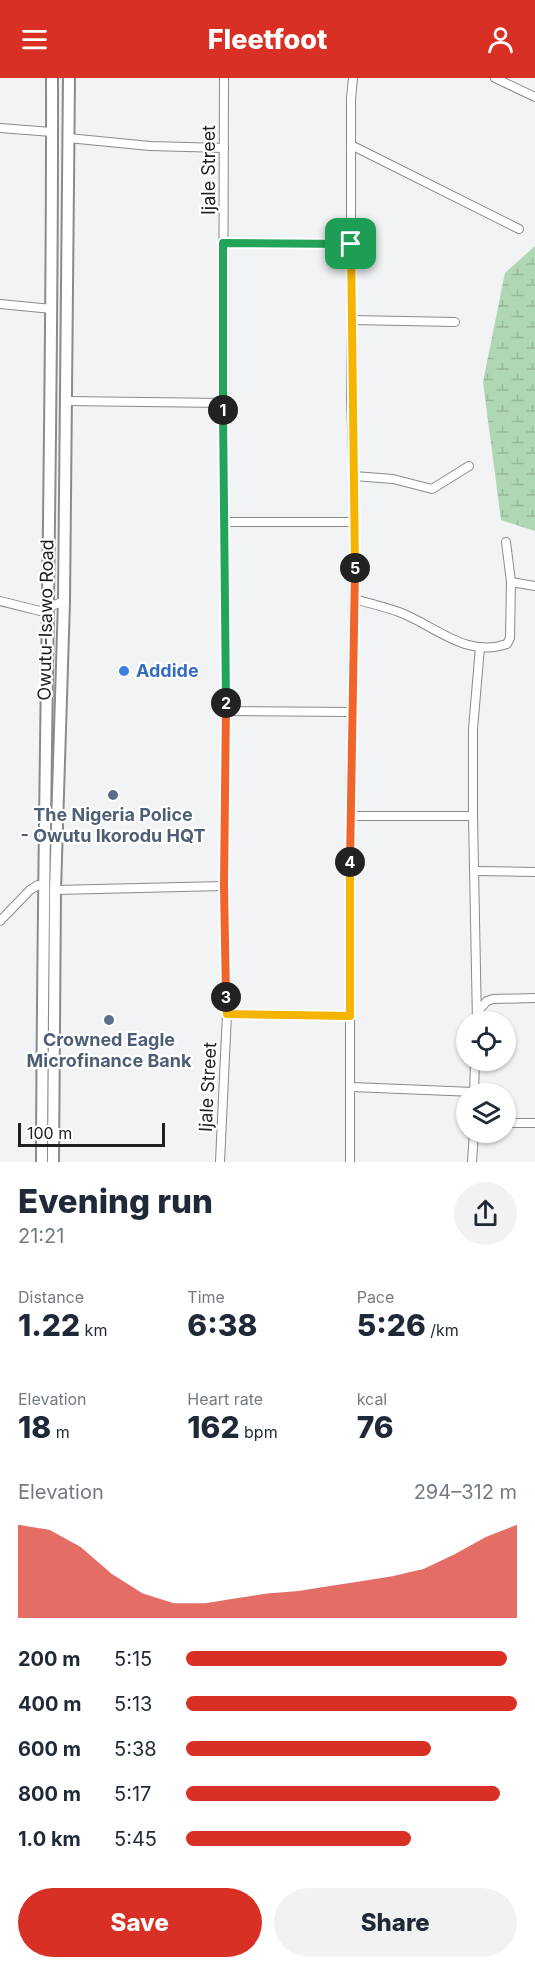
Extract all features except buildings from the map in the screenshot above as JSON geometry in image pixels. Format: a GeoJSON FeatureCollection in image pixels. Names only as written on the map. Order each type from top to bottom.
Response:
{"type":"FeatureCollection","features":[{"type":"Feature","properties":{"kind":"street","name":"Owutu-Isawo Road"},"geometry":{"type":"LineString","coordinates":[[42,1162],[43,887],[52,309],[52,78]]}},
{"type":"Feature","properties":{"kind":"street","name":"Owutu-Isawo Road"},"geometry":{"type":"LineString","coordinates":[[53,1162],[55,890],[64,601],[69,78]]}},
{"type":"Feature","properties":{"kind":"street","name":"Ijale Street"},"geometry":{"type":"LineString","coordinates":[[220,1162],[227,1014],[224,886],[226,522],[223,404],[224,78]]}},
{"type":"Feature","properties":{"kind":"street"},"geometry":{"type":"LineString","coordinates":[[350,1162],[352,1086],[350,816],[355,522],[351,244],[353,78]]}},
{"type":"Feature","properties":{"kind":"street"},"geometry":{"type":"LineString","coordinates":[[495,78],[535,97]]}},
{"type":"Feature","properties":{"kind":"street"},"geometry":{"type":"LineString","coordinates":[[0,128],[52,132]]}},
{"type":"Feature","properties":{"kind":"street"},"geometry":{"type":"LineString","coordinates":[[68,138],[150,146],[224,148]]}},
{"type":"Feature","properties":{"kind":"street"},"geometry":{"type":"LineString","coordinates":[[351,145],[519,229]]}},
{"type":"Feature","properties":{"kind":"street"},"geometry":{"type":"LineString","coordinates":[[223,243],[351,244]]}},
{"type":"Feature","properties":{"kind":"street"},"geometry":{"type":"LineString","coordinates":[[0,304],[52,309]]}},
{"type":"Feature","properties":{"kind":"street"},"geometry":{"type":"LineString","coordinates":[[352,320],[455,322]]}},
{"type":"Feature","properties":{"kind":"street"},"geometry":{"type":"LineString","coordinates":[[66,401],[223,404]]}},
{"type":"Feature","properties":{"kind":"street"},"geometry":{"type":"LineString","coordinates":[[354,476],[393,479],[432,489],[469,466]]}},
{"type":"Feature","properties":{"kind":"street"},"geometry":{"type":"LineString","coordinates":[[226,522],[355,522]]}},
{"type":"Feature","properties":{"kind":"street"},"geometry":{"type":"LineString","coordinates":[[354,599],[399,612],[454,641],[480,647],[507,644],[511,582],[506,542]]}},
{"type":"Feature","properties":{"kind":"street"},"geometry":{"type":"LineString","coordinates":[[511,582],[535,586]]}},
{"type":"Feature","properties":{"kind":"street"},"geometry":{"type":"LineString","coordinates":[[0,601],[40,611],[64,601]]}},
{"type":"Feature","properties":{"kind":"street"},"geometry":{"type":"LineString","coordinates":[[477,1011],[473,729],[480,647]]}},
{"type":"Feature","properties":{"kind":"street"},"geometry":{"type":"LineString","coordinates":[[226,711],[352,712]]}},
{"type":"Feature","properties":{"kind":"street"},"geometry":{"type":"LineString","coordinates":[[350,816],[473,816]]}},
{"type":"Feature","properties":{"kind":"street"},"geometry":{"type":"LineString","coordinates":[[476,870],[535,872]]}},
{"type":"Feature","properties":{"kind":"street"},"geometry":{"type":"LineString","coordinates":[[0,921],[30,890],[38,885],[43,887]]}},
{"type":"Feature","properties":{"kind":"street"},"geometry":{"type":"LineString","coordinates":[[55,890],[224,886]]}},
{"type":"Feature","properties":{"kind":"street"},"geometry":{"type":"LineString","coordinates":[[478,1011],[487,1001],[493,999],[535,998]]}},
{"type":"Feature","properties":{"kind":"street"},"geometry":{"type":"LineString","coordinates":[[227,1014],[350,1016]]}},
{"type":"Feature","properties":{"kind":"street"},"geometry":{"type":"LineString","coordinates":[[352,1086],[456,1092]]}},
{"type":"Feature","properties":{"kind":"street"},"geometry":{"type":"LineString","coordinates":[[516,1123],[535,1123]]}},
{"type":"Feature","properties":{"kind":"street"},"geometry":{"type":"LineString","coordinates":[[472,1162],[473,1143]]}},
{"type":"Feature","properties":{"kind":"green space"},"geometry":{"type":"Polygon","coordinates":[[[535,246],[535,531],[501,520],[483,382],[505,273],[535,246]]]}},
{"type":"Feature","properties":{"kind":"place","name":"Addide"},"geometry":{"type":"Point","coordinates":[124,671]}},
{"type":"Feature","properties":{"kind":"place","name":"The Nigeria Police - Owutu Ikorodu HQT"},"geometry":{"type":"Point","coordinates":[113,795]}},
{"type":"Feature","properties":{"kind":"place","name":"Crowned Eagle Microfinance Bank"},"geometry":{"type":"Point","coordinates":[109,1020]}},
{"type":"Feature","properties":{"kind":"route"},"geometry":{"type":"LineString","coordinates":[[223,243],[351,244],[351,398],[355,522],[350,816],[350,1016],[227,1014],[224,886],[226,522],[223,243]]}}]}
